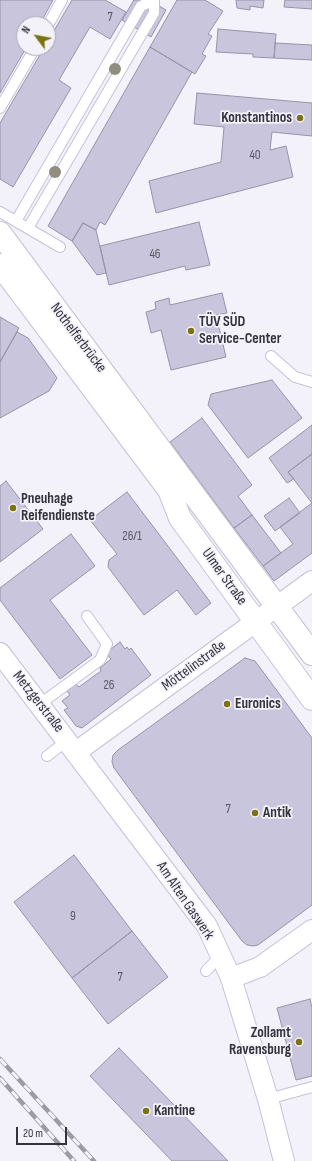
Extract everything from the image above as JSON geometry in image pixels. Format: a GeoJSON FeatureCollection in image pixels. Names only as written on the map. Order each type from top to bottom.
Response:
{"type":"FeatureCollection","features":[{"type":"Feature","properties":{"kind":"main road","name":"Nothelferbrücke"},"geometry":{"type":"LineString","coordinates":[[8,227],[149,448]]}},
{"type":"Feature","properties":{"kind":"main road","name":"Nothelferbrücke"},"geometry":{"type":"LineString","coordinates":[[0,265],[149,448]]}},
{"type":"Feature","properties":{"kind":"main road","name":"Ulmer Straße"},"geometry":{"type":"LineString","coordinates":[[149,448],[166,471],[278,606],[312,654]]}},
{"type":"Feature","properties":{"kind":"main road","name":"Ulmer Straße"},"geometry":{"type":"LineString","coordinates":[[166,471],[169,490],[180,518],[312,699]]}},
{"type":"Feature","properties":{"kind":"street","name":"Möttelinstraße"},"geometry":{"type":"LineString","coordinates":[[72,746],[278,606],[312,581]]}},
{"type":"Feature","properties":{"kind":"street","name":"Metzgerstraße"},"geometry":{"type":"LineString","coordinates":[[0,653],[72,746]]}},
{"type":"Feature","properties":{"kind":"street","name":"Am Alten Gaswerk"},"geometry":{"type":"LineString","coordinates":[[72,746],[207,926],[231,978],[268,1099],[284,1161]]}},
{"type":"Feature","properties":{"kind":"street"},"geometry":{"type":"LineString","coordinates":[[231,978],[260,967],[312,930]]}},
{"type":"Feature","properties":{"kind":"lane"},"geometry":{"type":"LineString","coordinates":[[53,16],[62,0]]}},
{"type":"Feature","properties":{"kind":"lane"},"geometry":{"type":"LineString","coordinates":[[8,227],[141,6],[154,1],[154,13],[28,228]]}},
{"type":"Feature","properties":{"kind":"lane"},"geometry":{"type":"LineString","coordinates":[[0,108],[30,56]]}},
{"type":"Feature","properties":{"kind":"lane"},"geometry":{"type":"LineString","coordinates":[[0,212],[8,227]]}},
{"type":"Feature","properties":{"kind":"lane"},"geometry":{"type":"LineString","coordinates":[[8,227],[28,228],[60,247]]}},
{"type":"Feature","properties":{"kind":"lane"},"geometry":{"type":"LineString","coordinates":[[271,356],[295,377],[312,382]]}},
{"type":"Feature","properties":{"kind":"lane"},"geometry":{"type":"LineString","coordinates":[[40,704],[100,660],[107,644],[87,616]]}},
{"type":"Feature","properties":{"kind":"lane"},"geometry":{"type":"LineString","coordinates":[[47,756],[72,746]]}},
{"type":"Feature","properties":{"kind":"lane"},"geometry":{"type":"LineString","coordinates":[[206,971],[220,956]]}},
{"type":"Feature","properties":{"kind":"lane"},"geometry":{"type":"LineString","coordinates":[[268,1099],[312,1086]]}},
{"type":"Feature","properties":{"kind":"building"},"geometry":{"type":"Polygon","coordinates":[[[0,0],[53,0],[44,16],[16,16],[16,56],[21,56],[0,93],[0,0]]]}},
{"type":"Feature","properties":{"kind":"building"},"geometry":{"type":"Polygon","coordinates":[[[72,0],[105,0],[126,12],[110,39],[90,27],[59,80],[71,88],[13,187],[0,179],[0,123],[39,56],[56,56],[56,27],[72,0]]]}},
{"type":"Feature","properties":{"kind":"building"},"geometry":{"type":"Polygon","coordinates":[[[134,0],[149,0],[166,10],[151,37],[122,20],[134,0]]]}},
{"type":"Feature","properties":{"kind":"building"},"geometry":{"type":"Polygon","coordinates":[[[177,0],[205,0],[223,11],[208,34],[212,36],[202,54],[206,56],[195,74],[150,47],[177,0]]]}},
{"type":"Feature","properties":{"kind":"building"},"geometry":{"type":"Polygon","coordinates":[[[236,0],[264,0],[263,8],[250,6],[250,10],[237,8],[236,0]]]}},
{"type":"Feature","properties":{"kind":"building"},"geometry":{"type":"Polygon","coordinates":[[[285,0],[312,0],[312,9],[284,7],[285,0]]]}},
{"type":"Feature","properties":{"kind":"building"},"geometry":{"type":"Polygon","coordinates":[[[218,29],[276,34],[274,58],[253,57],[253,54],[216,52],[218,29]]]}},
{"type":"Feature","properties":{"kind":"building"},"geometry":{"type":"Polygon","coordinates":[[[275,43],[312,45],[312,60],[274,58],[275,43]]]}},
{"type":"Feature","properties":{"kind":"building"},"geometry":{"type":"Polygon","coordinates":[[[150,47],[192,72],[105,225],[100,222],[96,230],[83,223],[72,241],[48,226],[150,47]]]}},
{"type":"Feature","properties":{"kind":"building"},"geometry":{"type":"Polygon","coordinates":[[[197,93],[312,103],[312,136],[272,132],[270,150],[286,146],[293,177],[156,213],[149,181],[221,162],[224,127],[194,124],[197,93]]]}},
{"type":"Feature","properties":{"kind":"building"},"geometry":{"type":"Polygon","coordinates":[[[199,222],[210,265],[186,270],[185,266],[109,285],[100,246],[199,222]]]}},
{"type":"Feature","properties":{"kind":"building"},"geometry":{"type":"Polygon","coordinates":[[[83,223],[96,230],[106,273],[97,275],[72,241],[83,223]]]}},
{"type":"Feature","properties":{"kind":"building","name":"TÜV SÜD Service-Center"},"geometry":{"type":"Polygon","coordinates":[[[222,293],[227,313],[216,315],[226,357],[171,370],[161,330],[151,333],[146,312],[156,309],[155,302],[169,298],[170,305],[222,293]]]}},
{"type":"Feature","properties":{"kind":"building"},"geometry":{"type":"Polygon","coordinates":[[[0,317],[19,328],[0,362],[0,317]]]}},
{"type":"Feature","properties":{"kind":"building"},"geometry":{"type":"Polygon","coordinates":[[[17,332],[28,338],[57,378],[49,391],[0,418],[0,362],[17,332]]]}},
{"type":"Feature","properties":{"kind":"building"},"geometry":{"type":"Polygon","coordinates":[[[272,380],[302,418],[248,458],[208,405],[211,394],[272,380]]]}},
{"type":"Feature","properties":{"kind":"building"},"geometry":{"type":"Polygon","coordinates":[[[202,418],[252,485],[238,496],[252,515],[234,528],[170,442],[202,418]]]}},
{"type":"Feature","properties":{"kind":"building"},"geometry":{"type":"Polygon","coordinates":[[[312,425],[312,454],[288,472],[294,479],[287,483],[269,458],[312,425]]]}},
{"type":"Feature","properties":{"kind":"building"},"geometry":{"type":"Polygon","coordinates":[[[312,454],[312,503],[288,472],[312,454]]]}},
{"type":"Feature","properties":{"kind":"building","name":"Pneuhage Reifendienste"},"geometry":{"type":"Polygon","coordinates":[[[6,481],[43,529],[0,562],[0,486],[6,481]]]}},
{"type":"Feature","properties":{"kind":"building"},"geometry":{"type":"Polygon","coordinates":[[[127,492],[211,603],[196,615],[177,590],[144,615],[108,567],[109,560],[117,554],[90,520],[127,492]]]}},
{"type":"Feature","properties":{"kind":"building"},"geometry":{"type":"Polygon","coordinates":[[[289,498],[300,513],[275,531],[264,516],[289,498]]]}},
{"type":"Feature","properties":{"kind":"building"},"geometry":{"type":"Polygon","coordinates":[[[312,503],[312,553],[274,581],[263,566],[293,544],[280,527],[312,503]]]}},
{"type":"Feature","properties":{"kind":"building"},"geometry":{"type":"Polygon","coordinates":[[[252,515],[281,553],[263,566],[234,528],[252,515]]]}},
{"type":"Feature","properties":{"kind":"building"},"geometry":{"type":"Polygon","coordinates":[[[71,534],[95,566],[50,600],[92,655],[60,679],[0,600],[0,588],[71,534]]]}},
{"type":"Feature","properties":{"kind":"building"},"geometry":{"type":"Polygon","coordinates":[[[120,642],[125,649],[127,647],[129,650],[131,648],[151,675],[82,728],[76,726],[64,710],[68,708],[62,701],[70,695],[67,691],[76,684],[79,687],[101,671],[100,668],[111,659],[106,653],[120,642]]]}},
{"type":"Feature","properties":{"kind":"building"},"geometry":{"type":"Polygon","coordinates":[[[245,658],[255,661],[312,738],[312,905],[258,945],[253,946],[247,945],[242,941],[114,768],[112,762],[113,755],[118,750],[245,658]]]}},
{"type":"Feature","properties":{"kind":"building"},"geometry":{"type":"Polygon","coordinates":[[[74,855],[132,931],[72,978],[14,902],[74,855]]]}},
{"type":"Feature","properties":{"kind":"building"},"geometry":{"type":"Polygon","coordinates":[[[132,931],[168,977],[108,1024],[72,978],[132,931]]]}},
{"type":"Feature","properties":{"kind":"building","name":"Zollamt Ravensburg"},"geometry":{"type":"Polygon","coordinates":[[[310,999],[312,1008],[312,1076],[296,1080],[277,1008],[310,999]]]}},
{"type":"Feature","properties":{"kind":"building"},"geometry":{"type":"Polygon","coordinates":[[[119,1048],[228,1161],[172,1161],[90,1076],[119,1048]]]}},
{"type":"Feature","properties":{"kind":"railway"},"geometry":{"type":"LineString","coordinates":[[0,1059],[94,1161]]}},
{"type":"Feature","properties":{"kind":"railway"},"geometry":{"type":"LineString","coordinates":[[0,1078],[74,1161]]}},
{"type":"Feature","properties":{"kind":"place","name":"Konstantinos"},"geometry":{"type":"Point","coordinates":[300,118]}},
{"type":"Feature","properties":{"kind":"place","name":"TÜV SÜD Service-Center"},"geometry":{"type":"Point","coordinates":[191,331]}},
{"type":"Feature","properties":{"kind":"place","name":"Pneuhage Reifendienste"},"geometry":{"type":"Point","coordinates":[13,508]}},
{"type":"Feature","properties":{"kind":"place","name":"Euronics"},"geometry":{"type":"Point","coordinates":[227,704]}},
{"type":"Feature","properties":{"kind":"place","name":"Antik"},"geometry":{"type":"Point","coordinates":[255,813]}},
{"type":"Feature","properties":{"kind":"place","name":"Zollamt Ravensburg"},"geometry":{"type":"Point","coordinates":[299,1042]}},
{"type":"Feature","properties":{"kind":"place","name":"Kantine"},"geometry":{"type":"Point","coordinates":[146,1111]}}]}
